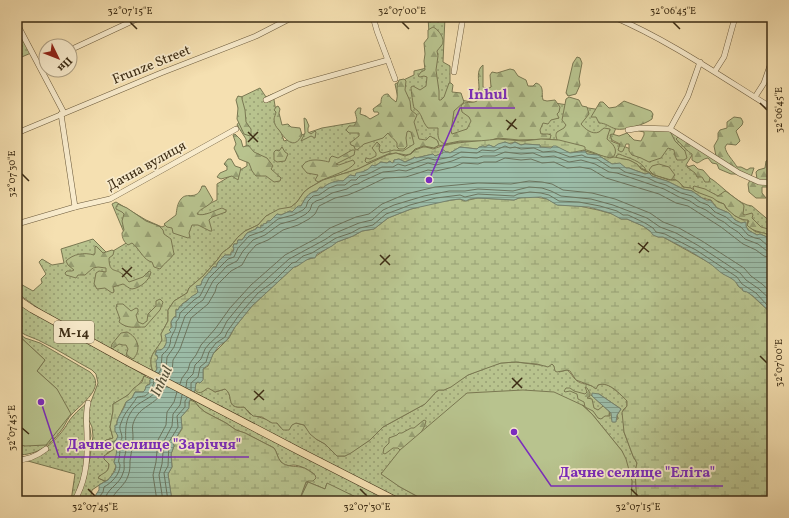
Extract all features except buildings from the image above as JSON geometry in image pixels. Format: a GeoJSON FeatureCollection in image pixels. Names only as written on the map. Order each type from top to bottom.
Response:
{"type":"FeatureCollection","features":[{"type":"Feature","properties":{"kind":"highway","name":"М-14"},"geometry":{"type":"LineString","coordinates":[[17,298],[32,309],[132,364],[397,501]]}},
{"type":"Feature","properties":{"kind":"street"},"geometry":{"type":"LineString","coordinates":[[78,46],[141,17]]}},
{"type":"Feature","properties":{"kind":"street","name":"Frunze Street"},"geometry":{"type":"LineString","coordinates":[[17,133],[62,113],[256,36],[293,17]]}},
{"type":"Feature","properties":{"kind":"street"},"geometry":{"type":"LineString","coordinates":[[373,17],[395,79]]}},
{"type":"Feature","properties":{"kind":"street"},"geometry":{"type":"LineString","coordinates":[[454,72],[463,17]]}},
{"type":"Feature","properties":{"kind":"street"},"geometry":{"type":"LineString","coordinates":[[614,17],[649,33],[700,62],[772,108]]}},
{"type":"Feature","properties":{"kind":"street"},"geometry":{"type":"LineString","coordinates":[[715,71],[724,57],[734,21]]}},
{"type":"Feature","properties":{"kind":"street"},"geometry":{"type":"LineString","coordinates":[[17,27],[38,62]]}},
{"type":"Feature","properties":{"kind":"street"},"geometry":{"type":"LineString","coordinates":[[266,100],[298,85],[388,60]]}},
{"type":"Feature","properties":{"kind":"street"},"geometry":{"type":"LineString","coordinates":[[754,97],[764,83],[772,60]]}},
{"type":"Feature","properties":{"kind":"street"},"geometry":{"type":"LineString","coordinates":[[670,130],[688,96],[700,62]]}},
{"type":"Feature","properties":{"kind":"street"},"geometry":{"type":"LineString","coordinates":[[46,78],[62,113],[75,207]]}},
{"type":"Feature","properties":{"kind":"street"},"geometry":{"type":"LineString","coordinates":[[628,130],[640,128],[670,130],[739,173],[759,182],[772,183]]}},
{"type":"Feature","properties":{"kind":"street","name":"Дачна вулиця"},"geometry":{"type":"LineString","coordinates":[[17,224],[75,207],[110,199],[236,129]]}},
{"type":"Feature","properties":{"kind":"street"},"geometry":{"type":"LineString","coordinates":[[74,501],[80,492],[87,465],[85,412],[88,403]]}},
{"type":"Feature","properties":{"kind":"street"},"geometry":{"type":"LineString","coordinates":[[17,460],[25,460],[34,457],[46,449]]}},
{"type":"Feature","properties":{"kind":"green space"},"geometry":{"type":"Polygon","coordinates":[[[428,17],[445,17],[443,62],[450,66],[450,98],[477,103],[479,88],[491,88],[525,91],[541,101],[595,109],[620,117],[611,141],[650,157],[669,128],[697,147],[686,165],[713,180],[742,203],[752,206],[772,223],[772,239],[767,234],[756,232],[715,199],[694,191],[691,188],[685,188],[676,180],[654,175],[647,171],[585,151],[559,140],[541,139],[523,141],[498,139],[490,141],[460,142],[434,148],[423,147],[409,155],[387,155],[358,169],[323,180],[304,192],[297,202],[291,207],[266,216],[258,225],[245,231],[238,237],[230,247],[222,253],[203,276],[189,288],[187,293],[174,301],[168,310],[168,321],[161,334],[162,340],[151,358],[153,372],[42,311],[17,293],[17,282],[33,291],[42,283],[41,279],[46,274],[39,262],[42,259],[52,265],[64,263],[61,249],[93,239],[108,254],[128,242],[112,204],[116,202],[146,220],[162,227],[217,200],[217,184],[247,166],[246,139],[237,125],[240,120],[237,99],[260,88],[266,97],[273,94],[278,123],[284,141],[322,128],[369,120],[380,116],[395,103],[398,98],[395,84],[414,75],[414,71],[431,67],[428,17]]]}},
{"type":"Feature","properties":{"kind":"green space"},"geometry":{"type":"Polygon","coordinates":[[[433,27],[439,32],[443,41],[443,44],[437,51],[438,56],[436,70],[439,100],[444,97],[449,83],[451,83],[453,85],[452,92],[461,93],[464,102],[454,111],[451,131],[452,134],[467,129],[471,121],[469,117],[462,112],[461,106],[464,103],[477,101],[479,90],[479,70],[483,65],[483,87],[488,89],[491,87],[490,75],[492,72],[497,73],[510,69],[514,70],[518,76],[526,80],[528,86],[533,86],[536,83],[539,84],[542,90],[543,100],[555,100],[560,107],[557,114],[559,118],[551,120],[548,124],[543,123],[540,130],[541,134],[551,135],[550,139],[519,140],[498,138],[488,141],[460,141],[445,144],[441,141],[438,138],[438,128],[428,128],[419,112],[414,108],[411,89],[413,86],[420,90],[426,86],[427,77],[418,76],[425,70],[424,43],[428,38],[428,30],[433,27]]]}},
{"type":"Feature","properties":{"kind":"green space"},"geometry":{"type":"Polygon","coordinates":[[[17,29],[31,53],[17,59],[17,29]]]}},
{"type":"Feature","properties":{"kind":"green space"},"geometry":{"type":"Polygon","coordinates":[[[577,57],[580,58],[582,63],[579,79],[580,85],[576,94],[568,96],[566,93],[573,63],[577,57]]]}},
{"type":"Feature","properties":{"kind":"green space"},"geometry":{"type":"Polygon","coordinates":[[[404,79],[406,81],[405,90],[410,101],[411,110],[417,115],[414,122],[419,139],[426,140],[430,136],[437,140],[439,145],[434,148],[424,146],[415,149],[410,154],[406,155],[396,153],[388,154],[367,163],[365,161],[366,158],[370,159],[376,156],[376,153],[372,148],[377,142],[380,145],[380,152],[383,153],[394,150],[403,151],[414,144],[411,132],[408,131],[406,138],[407,146],[404,149],[399,149],[397,147],[397,143],[388,133],[383,138],[364,144],[357,150],[350,143],[359,136],[359,133],[349,133],[346,130],[349,126],[354,126],[357,119],[355,112],[358,108],[361,108],[360,114],[370,119],[379,114],[378,112],[374,112],[373,109],[381,103],[384,95],[388,94],[396,102],[399,80],[404,79]]]}},
{"type":"Feature","properties":{"kind":"green space"},"geometry":{"type":"Polygon","coordinates":[[[238,96],[242,97],[246,122],[251,129],[250,136],[244,134],[237,119],[238,108],[236,100],[238,96]]]}},
{"type":"Feature","properties":{"kind":"green space"},"geometry":{"type":"Polygon","coordinates":[[[569,97],[579,100],[582,106],[587,107],[589,114],[581,124],[587,130],[596,133],[600,132],[604,128],[610,129],[607,139],[615,149],[614,156],[607,158],[558,141],[556,133],[566,125],[562,120],[566,99],[569,97]]]}},
{"type":"Feature","properties":{"kind":"green space"},"geometry":{"type":"Polygon","coordinates":[[[624,101],[651,111],[653,114],[652,119],[635,127],[616,129],[599,123],[596,117],[591,117],[600,102],[603,102],[609,108],[616,107],[624,101]]]}},
{"type":"Feature","properties":{"kind":"green space"},"geometry":{"type":"Polygon","coordinates":[[[278,106],[280,109],[279,113],[282,125],[288,124],[291,127],[300,128],[302,135],[296,142],[293,143],[287,140],[275,125],[274,119],[276,112],[274,110],[278,106]]]}},
{"type":"Feature","properties":{"kind":"green space"},"geometry":{"type":"Polygon","coordinates":[[[734,117],[741,118],[743,122],[736,131],[740,141],[736,145],[727,144],[725,147],[728,155],[737,167],[747,170],[754,168],[751,177],[731,174],[719,169],[717,164],[712,163],[708,158],[697,163],[692,160],[692,154],[676,139],[678,137],[716,156],[714,146],[718,139],[718,133],[720,130],[727,128],[727,122],[734,117]]]}},
{"type":"Feature","properties":{"kind":"green space"},"geometry":{"type":"Polygon","coordinates":[[[304,118],[309,126],[308,132],[311,134],[315,131],[316,132],[315,138],[311,136],[301,141],[305,133],[304,118]]]}},
{"type":"Feature","properties":{"kind":"green space"},"geometry":{"type":"Polygon","coordinates":[[[635,130],[670,131],[675,141],[685,151],[687,158],[684,160],[677,160],[674,150],[668,148],[661,158],[649,162],[632,155],[629,151],[629,144],[626,144],[623,151],[621,152],[618,150],[620,144],[612,140],[610,135],[612,134],[619,136],[627,133],[634,140],[641,141],[644,132],[635,130]]]}},
{"type":"Feature","properties":{"kind":"green space"},"geometry":{"type":"Polygon","coordinates":[[[235,134],[241,140],[243,147],[248,145],[254,152],[267,158],[273,166],[271,169],[281,178],[280,181],[274,182],[266,176],[256,176],[249,163],[239,159],[234,148],[236,144],[233,135],[235,134]]]}},
{"type":"Feature","properties":{"kind":"green space"},"geometry":{"type":"Polygon","coordinates":[[[498,139],[523,141],[541,139],[559,140],[583,146],[585,147],[585,151],[610,158],[614,157],[629,160],[637,164],[641,169],[669,180],[676,180],[683,187],[691,188],[724,204],[726,208],[735,216],[743,220],[748,220],[747,225],[756,232],[771,236],[772,244],[767,240],[767,237],[760,234],[757,235],[748,230],[745,222],[741,223],[733,219],[729,213],[717,208],[711,200],[702,198],[692,191],[683,189],[652,176],[649,173],[645,174],[625,168],[621,164],[612,164],[598,155],[587,154],[584,150],[570,153],[556,147],[540,147],[540,145],[525,144],[521,145],[515,142],[494,147],[489,145],[485,147],[483,146],[477,149],[460,147],[450,153],[442,149],[443,153],[435,156],[433,154],[415,157],[405,162],[399,159],[394,160],[392,163],[390,161],[387,163],[380,162],[355,176],[350,175],[343,181],[333,182],[323,188],[320,187],[317,191],[309,194],[301,206],[292,212],[290,211],[281,215],[277,214],[263,226],[261,225],[261,228],[257,227],[256,229],[247,233],[242,240],[238,240],[237,244],[234,244],[234,249],[231,255],[225,255],[218,262],[216,267],[213,267],[204,277],[201,285],[197,286],[198,292],[182,304],[178,310],[176,309],[176,317],[174,317],[171,322],[171,332],[169,335],[166,335],[167,342],[163,349],[156,351],[155,353],[158,358],[157,369],[155,373],[153,372],[151,358],[162,340],[161,334],[168,321],[168,310],[174,301],[187,293],[189,288],[203,276],[222,253],[230,247],[238,237],[245,231],[258,225],[266,216],[279,209],[291,207],[297,202],[304,192],[323,180],[358,169],[387,155],[396,153],[405,156],[423,147],[433,149],[457,143],[498,139]]]}},
{"type":"Feature","properties":{"kind":"green space"},"geometry":{"type":"Polygon","coordinates":[[[282,147],[288,154],[285,161],[277,162],[274,160],[274,152],[276,150],[279,151],[282,147]]]}},
{"type":"Feature","properties":{"kind":"green space"},"geometry":{"type":"Polygon","coordinates":[[[352,150],[355,150],[354,155],[336,164],[339,165],[353,160],[355,163],[352,166],[318,182],[315,180],[318,175],[307,173],[302,167],[310,160],[329,162],[332,156],[338,158],[352,150]]]}},
{"type":"Feature","properties":{"kind":"green space"},"geometry":{"type":"Polygon","coordinates":[[[619,154],[638,162],[646,170],[626,159],[618,159],[616,156],[619,154]]]}},
{"type":"Feature","properties":{"kind":"green space"},"geometry":{"type":"Polygon","coordinates":[[[772,158],[772,171],[770,174],[772,177],[772,187],[762,187],[762,193],[766,198],[756,198],[749,192],[748,184],[750,180],[757,179],[756,172],[765,168],[766,161],[772,158]]]}},
{"type":"Feature","properties":{"kind":"green space"},"geometry":{"type":"Polygon","coordinates":[[[228,159],[231,159],[235,166],[241,168],[238,180],[232,176],[221,179],[217,177],[220,173],[227,170],[227,167],[224,164],[228,159]]]}},
{"type":"Feature","properties":{"kind":"green space"},"geometry":{"type":"Polygon","coordinates":[[[659,164],[669,167],[675,175],[671,180],[654,175],[649,170],[652,166],[659,164]]]}},
{"type":"Feature","properties":{"kind":"green space"},"geometry":{"type":"Polygon","coordinates":[[[694,165],[698,169],[703,170],[710,178],[709,182],[705,182],[702,177],[697,177],[695,173],[687,167],[694,165]]]}},
{"type":"Feature","properties":{"kind":"green space"},"geometry":{"type":"Polygon","coordinates":[[[202,186],[205,186],[213,200],[197,214],[206,214],[222,208],[226,210],[226,212],[212,217],[209,220],[212,231],[198,225],[192,225],[189,233],[190,237],[188,238],[173,233],[172,228],[167,227],[164,224],[176,215],[178,205],[183,197],[197,194],[202,186]]]}},
{"type":"Feature","properties":{"kind":"green space"},"geometry":{"type":"Polygon","coordinates":[[[694,186],[705,189],[718,196],[725,191],[727,192],[743,204],[743,214],[745,215],[752,213],[752,218],[761,227],[772,230],[772,239],[767,234],[750,228],[747,225],[749,221],[734,216],[728,211],[724,204],[694,191],[694,186]]]}},
{"type":"Feature","properties":{"kind":"green space"},"geometry":{"type":"Polygon","coordinates":[[[530,196],[547,199],[558,205],[579,206],[598,210],[616,215],[621,219],[627,219],[643,226],[658,237],[663,237],[721,270],[722,273],[735,280],[738,286],[745,292],[747,291],[772,314],[772,501],[637,501],[635,472],[637,463],[624,432],[622,412],[627,406],[627,401],[610,386],[602,384],[598,385],[596,389],[576,380],[570,371],[555,371],[552,364],[548,367],[537,364],[516,362],[501,363],[468,375],[451,387],[444,390],[439,390],[425,404],[383,427],[370,440],[345,456],[337,456],[325,444],[310,434],[304,425],[296,423],[292,425],[289,430],[283,430],[277,423],[272,423],[262,417],[253,416],[244,407],[234,406],[228,392],[225,389],[215,392],[208,388],[200,393],[195,390],[195,385],[198,382],[200,383],[203,379],[203,369],[208,366],[213,354],[229,338],[235,327],[252,306],[294,267],[305,260],[313,258],[337,242],[362,231],[374,229],[388,218],[411,209],[437,202],[460,199],[464,201],[478,198],[514,200],[530,196]]]}},
{"type":"Feature","properties":{"kind":"green space"},"geometry":{"type":"Polygon","coordinates":[[[118,204],[127,208],[146,221],[159,226],[163,230],[164,234],[171,239],[174,254],[160,269],[154,267],[152,262],[144,257],[135,245],[132,243],[128,245],[124,241],[122,237],[124,230],[122,221],[124,214],[116,209],[118,204]]]}},
{"type":"Feature","properties":{"kind":"green space"},"geometry":{"type":"Polygon","coordinates":[[[96,246],[103,253],[112,250],[114,251],[113,255],[109,258],[110,266],[113,270],[120,272],[129,282],[143,277],[149,271],[151,272],[149,278],[138,287],[132,289],[123,284],[113,287],[114,292],[112,293],[105,288],[97,289],[94,284],[96,273],[99,271],[106,272],[106,268],[93,268],[85,275],[78,275],[76,278],[66,275],[65,273],[67,271],[74,270],[66,261],[79,254],[94,255],[96,246]]]}},
{"type":"Feature","properties":{"kind":"green space"},"geometry":{"type":"Polygon","coordinates":[[[160,299],[163,302],[160,310],[145,327],[128,327],[119,322],[120,319],[116,308],[117,304],[123,304],[131,311],[136,308],[138,309],[136,315],[138,322],[143,324],[147,321],[148,314],[156,306],[156,301],[160,299]]]}},
{"type":"Feature","properties":{"kind":"green space"},"geometry":{"type":"Polygon","coordinates":[[[17,301],[61,328],[146,376],[144,376],[138,386],[128,395],[113,404],[110,427],[113,438],[106,440],[106,447],[113,447],[114,449],[107,453],[106,460],[109,466],[105,473],[99,476],[100,479],[105,481],[92,490],[90,501],[75,501],[89,463],[93,436],[92,427],[87,416],[98,383],[96,374],[92,370],[61,352],[17,329],[17,301]]]}},
{"type":"Feature","properties":{"kind":"green space"},"geometry":{"type":"Polygon","coordinates":[[[17,332],[25,338],[40,343],[90,372],[96,383],[91,395],[68,419],[54,439],[38,451],[25,455],[17,455],[17,444],[25,446],[57,389],[37,371],[45,360],[17,334],[17,332]]]}},
{"type":"Feature","properties":{"kind":"green space"},"geometry":{"type":"Polygon","coordinates":[[[127,332],[134,337],[138,344],[136,355],[133,359],[126,355],[128,349],[126,345],[119,344],[112,349],[111,348],[112,344],[121,333],[127,332]]]}},
{"type":"Feature","properties":{"kind":"green space"},"geometry":{"type":"Polygon","coordinates":[[[17,334],[45,360],[37,371],[57,389],[71,414],[46,445],[25,446],[17,444],[17,334]]]}},
{"type":"Feature","properties":{"kind":"green space"},"geometry":{"type":"Polygon","coordinates":[[[516,362],[540,365],[552,364],[559,372],[567,370],[580,383],[590,385],[595,388],[600,384],[607,385],[627,401],[627,406],[623,410],[624,432],[637,463],[635,472],[637,501],[631,501],[632,481],[622,451],[583,405],[381,473],[400,487],[426,501],[402,501],[194,393],[195,390],[202,392],[208,387],[215,392],[225,389],[228,392],[234,406],[244,407],[250,414],[277,423],[281,428],[296,423],[304,425],[316,439],[325,444],[337,456],[345,456],[370,440],[383,427],[425,404],[439,390],[444,390],[468,375],[501,363],[516,362]],[[599,394],[591,395],[611,413],[612,420],[618,419],[617,415],[621,409],[599,394]]]}},
{"type":"Feature","properties":{"kind":"green space"},"geometry":{"type":"Polygon","coordinates":[[[144,376],[151,379],[150,384],[147,385],[144,392],[135,392],[132,398],[126,402],[115,426],[118,437],[115,441],[108,442],[116,444],[117,454],[114,462],[116,466],[111,477],[105,481],[98,478],[108,470],[109,467],[109,464],[104,459],[104,456],[114,449],[113,447],[104,447],[102,445],[104,441],[113,438],[110,427],[113,404],[128,395],[142,382],[144,376]]]}},
{"type":"Feature","properties":{"kind":"green space"},"geometry":{"type":"Polygon","coordinates":[[[585,387],[590,393],[590,396],[587,398],[592,399],[594,408],[598,410],[603,406],[609,411],[610,416],[605,416],[601,419],[598,418],[593,411],[585,407],[584,402],[578,399],[577,394],[570,391],[564,391],[566,388],[570,388],[574,391],[585,394],[587,392],[585,387]]]}},
{"type":"Feature","properties":{"kind":"green space"},"geometry":{"type":"Polygon","coordinates":[[[523,390],[554,392],[582,405],[592,414],[622,451],[626,459],[632,481],[631,501],[426,501],[400,487],[381,474],[400,450],[467,393],[523,390]]]}},
{"type":"Feature","properties":{"kind":"green space"},"geometry":{"type":"Polygon","coordinates":[[[191,399],[392,501],[364,501],[327,484],[325,489],[308,482],[299,501],[306,482],[315,475],[314,474],[299,466],[288,466],[284,464],[281,462],[274,448],[236,430],[205,412],[195,402],[190,400],[191,399]]]}},
{"type":"Feature","properties":{"kind":"green space"},"geometry":{"type":"Polygon","coordinates":[[[190,400],[195,402],[205,412],[236,430],[274,448],[283,464],[303,468],[315,475],[316,478],[313,481],[306,482],[299,501],[172,501],[168,474],[172,467],[171,454],[174,446],[173,443],[182,429],[181,417],[188,409],[190,400]]]}},
{"type":"Feature","properties":{"kind":"green space"},"geometry":{"type":"Polygon","coordinates":[[[89,401],[86,416],[91,436],[88,448],[87,463],[73,501],[71,501],[75,474],[17,457],[32,455],[44,449],[55,440],[70,419],[89,401]]]}},
{"type":"Feature","properties":{"kind":"green space"},"geometry":{"type":"Polygon","coordinates":[[[424,420],[426,421],[423,430],[401,451],[398,448],[393,448],[385,454],[383,453],[384,448],[389,443],[389,438],[414,428],[424,420]]]}},
{"type":"Feature","properties":{"kind":"green space"},"geometry":{"type":"Polygon","coordinates":[[[308,482],[325,489],[327,483],[364,501],[299,501],[308,482]]]}},
{"type":"Feature","properties":{"kind":"water"},"geometry":{"type":"Polygon","coordinates":[[[505,142],[511,144],[515,142],[521,145],[540,145],[540,147],[551,148],[556,146],[570,153],[585,151],[587,154],[598,155],[612,164],[620,163],[626,168],[645,174],[649,173],[652,176],[683,189],[692,191],[708,201],[710,200],[717,208],[729,213],[735,220],[741,223],[746,222],[748,230],[757,235],[760,234],[767,237],[767,240],[772,244],[772,314],[753,296],[743,291],[734,280],[721,273],[703,259],[663,237],[653,235],[643,226],[627,219],[621,219],[610,213],[589,207],[557,205],[541,197],[519,198],[514,200],[478,198],[466,201],[460,199],[411,209],[388,218],[374,229],[362,231],[337,242],[317,254],[315,258],[306,260],[294,267],[252,306],[235,327],[227,340],[219,346],[213,354],[209,364],[203,369],[203,380],[200,383],[196,383],[195,390],[189,402],[189,408],[181,417],[182,428],[173,443],[174,446],[171,454],[172,467],[168,474],[172,501],[96,501],[95,496],[99,490],[99,485],[108,480],[115,471],[116,466],[114,462],[116,446],[115,444],[110,444],[108,442],[114,442],[118,436],[115,431],[115,425],[117,425],[118,419],[126,402],[132,398],[135,392],[143,392],[146,386],[150,384],[150,380],[157,369],[156,361],[158,358],[157,355],[155,355],[157,350],[163,349],[165,346],[165,335],[171,332],[169,330],[172,327],[171,322],[174,317],[176,317],[176,310],[178,310],[182,304],[198,292],[196,286],[201,285],[204,277],[213,267],[216,267],[218,262],[225,255],[231,255],[231,252],[233,252],[234,249],[234,244],[237,244],[238,240],[242,240],[247,233],[256,229],[257,227],[261,228],[261,225],[263,226],[263,224],[270,221],[277,214],[281,215],[290,211],[292,212],[298,206],[301,206],[309,194],[317,191],[319,188],[323,188],[333,182],[343,181],[350,175],[355,176],[356,173],[367,170],[372,165],[375,166],[381,162],[387,163],[390,161],[392,163],[394,160],[399,159],[405,162],[414,157],[416,158],[433,154],[435,156],[443,153],[442,149],[450,153],[460,147],[477,149],[479,147],[489,145],[494,147],[505,142]]]}},
{"type":"Feature","properties":{"kind":"water"},"geometry":{"type":"Polygon","coordinates":[[[592,393],[599,394],[621,409],[617,415],[616,422],[612,422],[611,413],[592,396],[592,393]]]}},
{"type":"Feature","properties":{"kind":"place","name":"Inhul"},"geometry":{"type":"Point","coordinates":[429,180]}},
{"type":"Feature","properties":{"kind":"place","name":"Дачне селище \"Заріччя\""},"geometry":{"type":"Point","coordinates":[41,402]}},
{"type":"Feature","properties":{"kind":"place","name":"Дачне селище \"Еліта\""},"geometry":{"type":"Point","coordinates":[514,432]}}]}
